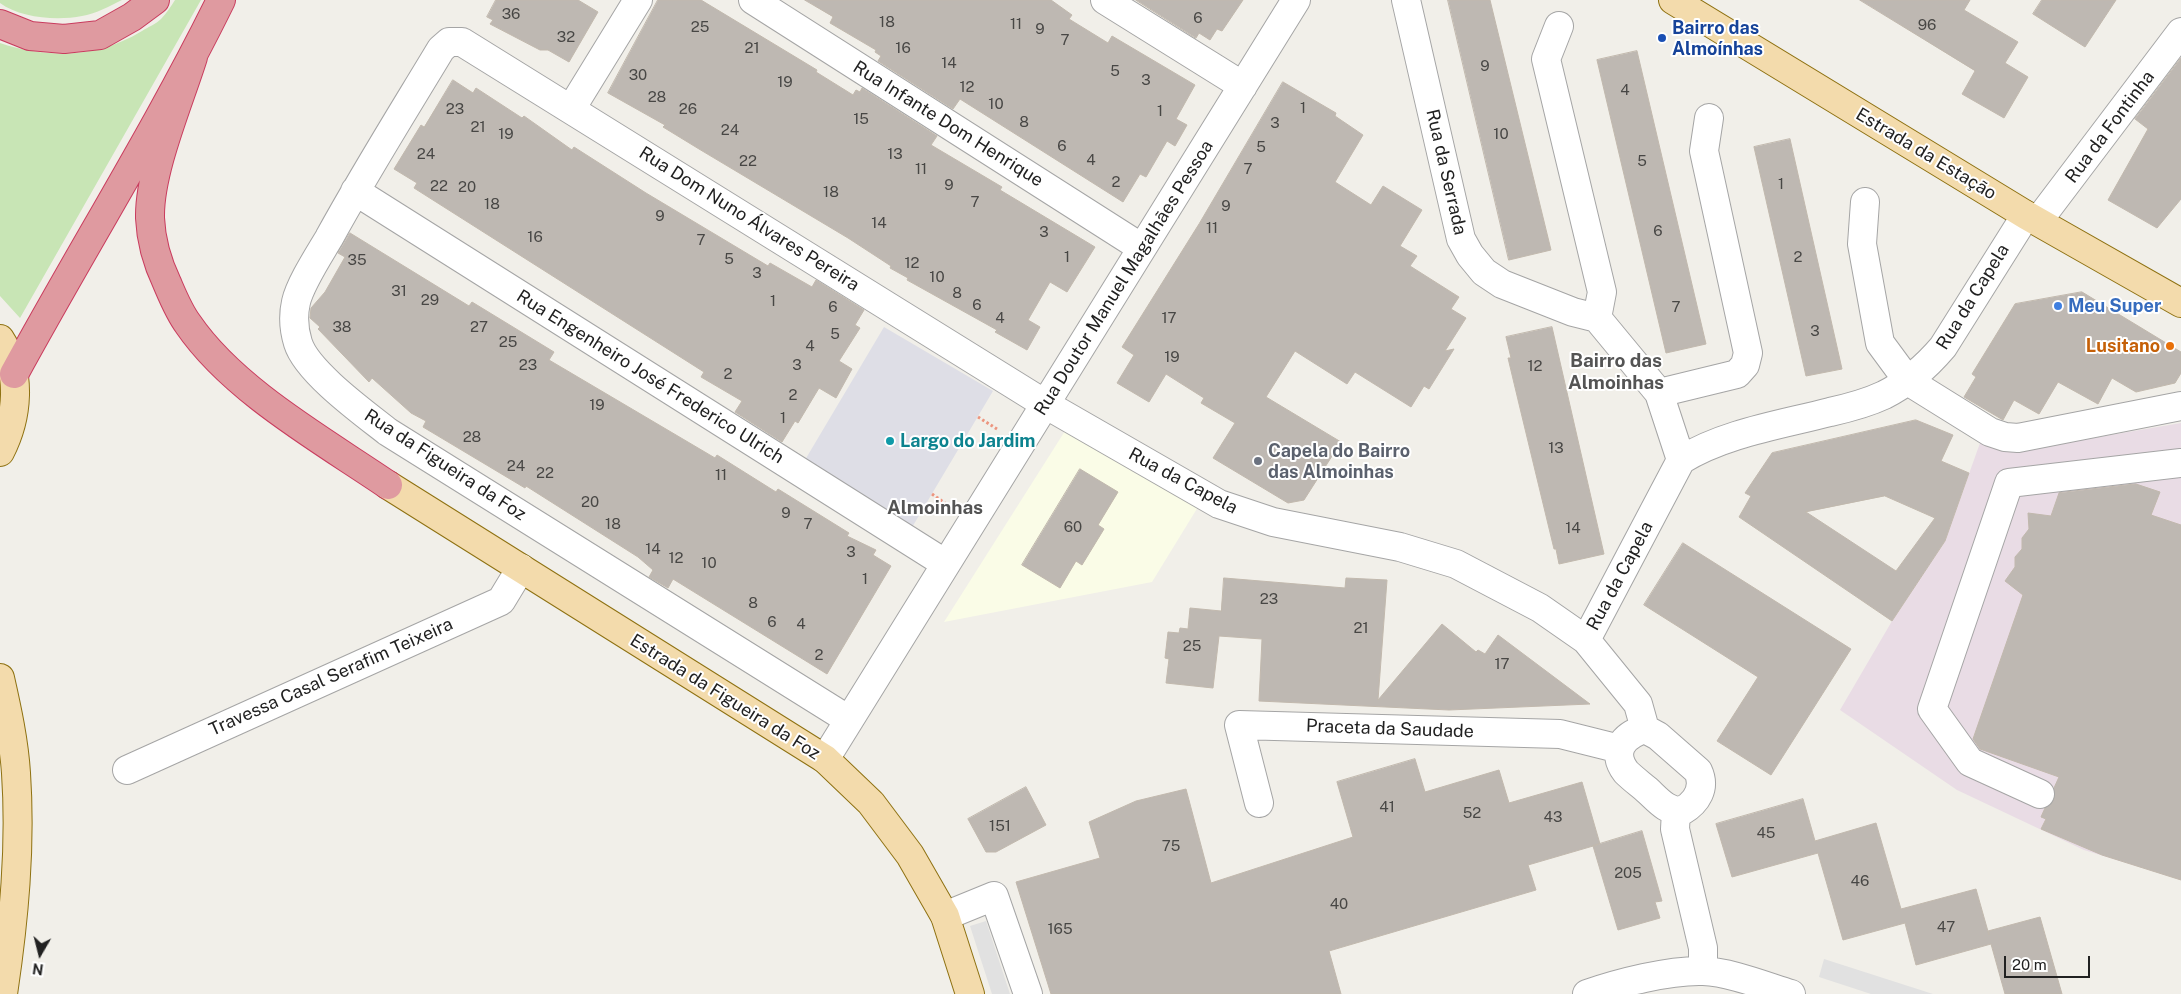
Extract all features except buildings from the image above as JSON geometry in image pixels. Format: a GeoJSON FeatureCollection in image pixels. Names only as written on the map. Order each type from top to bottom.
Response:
{"type":"FeatureCollection","features":[{"type":"Feature","properties":{"kind":"highway"},"geometry":{"type":"LineString","coordinates":[[0,24],[30,36],[64,39],[100,35],[132,18],[155,0]]}},
{"type":"Feature","properties":{"kind":"highway"},"geometry":{"type":"LineString","coordinates":[[14,374],[69,273],[193,56],[221,0]]}},
{"type":"Feature","properties":{"kind":"highway"},"geometry":{"type":"LineString","coordinates":[[193,56],[161,155],[153,189],[150,216],[152,235],[160,268],[187,323],[220,362],[284,414],[388,485]]}},
{"type":"Feature","properties":{"kind":"main road","name":"Estrada da Estação"},"geometry":{"type":"LineString","coordinates":[[1673,0],[2032,218],[2181,303]]}},
{"type":"Feature","properties":{"kind":"main road"},"geometry":{"type":"LineString","coordinates":[[0,339],[14,374],[16,404],[9,434],[0,452]]}},
{"type":"Feature","properties":{"kind":"main road","name":"Estrada da Figueira da Foz"},"geometry":{"type":"LineString","coordinates":[[388,485],[825,759],[871,803],[910,854],[945,916],[970,994]]}},
{"type":"Feature","properties":{"kind":"main road"},"geometry":{"type":"LineString","coordinates":[[0,678],[9,717],[16,770],[18,843],[16,883],[3,994]]}},
{"type":"Feature","properties":{"kind":"street"},"geometry":{"type":"LineString","coordinates":[[571,109],[638,0]]}},
{"type":"Feature","properties":{"kind":"street","name":"Rua Infante Dom Henrique"},"geometry":{"type":"LineString","coordinates":[[754,0],[1142,248]]}},
{"type":"Feature","properties":{"kind":"street"},"geometry":{"type":"LineString","coordinates":[[1105,0],[1243,86]]}},
{"type":"Feature","properties":{"kind":"street","name":"Rua Doutor Manuel Magalhães Pessoa"},"geometry":{"type":"LineString","coordinates":[[825,759],[1296,0]]}},
{"type":"Feature","properties":{"kind":"street","name":"Rua da Serrada"},"geometry":{"type":"LineString","coordinates":[[1406,0],[1461,239],[1470,255],[1484,272],[1502,284],[1585,315]]}},
{"type":"Feature","properties":{"kind":"street"},"geometry":{"type":"LineString","coordinates":[[1559,26],[1546,59],[1602,292],[1585,315],[1659,392],[1676,470]]}},
{"type":"Feature","properties":{"kind":"street","name":"Rua da Fontinha"},"geometry":{"type":"LineString","coordinates":[[2032,218],[2181,32]]}},
{"type":"Feature","properties":{"kind":"street","name":"Rua Dom Nuno Álvares Pereira"},"geometry":{"type":"LineString","coordinates":[[450,42],[462,42],[1045,404]]}},
{"type":"Feature","properties":{"kind":"street","name":"Rua da Figueira da Foz"},"geometry":{"type":"LineString","coordinates":[[450,42],[441,49],[355,191],[296,300],[294,325],[298,344],[317,372],[351,403],[388,432],[849,720]]}},
{"type":"Feature","properties":{"kind":"street"},"geometry":{"type":"LineString","coordinates":[[1659,392],[1737,374],[1745,365],[1748,353],[1704,151],[1709,118]]}},
{"type":"Feature","properties":{"kind":"street","name":"Rua Engenheiro José Frederico Ulrich"},"geometry":{"type":"LineString","coordinates":[[355,191],[946,564]]}},
{"type":"Feature","properties":{"kind":"street"},"geometry":{"type":"LineString","coordinates":[[1865,202],[1862,244],[1880,343],[1908,381],[1990,432],[2005,437],[2018,438],[2181,406]]}},
{"type":"Feature","properties":{"kind":"street","name":"Rua da Capela"},"geometry":{"type":"LineString","coordinates":[[1045,404],[1219,504],[1273,522],[1400,547],[1456,564],[1540,608],[1586,640],[1676,470],[1699,449],[1722,440],[1859,405],[1884,395],[1908,381],[1928,365],[1943,347],[2032,218]]}},
{"type":"Feature","properties":{"kind":"street"},"geometry":{"type":"LineString","coordinates":[[2040,794],[1970,762],[1932,709],[2009,482],[2181,463]]}},
{"type":"Feature","properties":{"kind":"street","name":"Travessa Casal Serafim Teixeira"},"geometry":{"type":"LineString","coordinates":[[127,770],[501,600],[521,568]]}},
{"type":"Feature","properties":{"kind":"street"},"geometry":{"type":"LineString","coordinates":[[1586,640],[1638,704],[1645,729],[1665,742],[1698,771],[1702,779],[1701,790],[1697,800],[1690,806],[1676,811],[1668,809],[1626,772],[1621,762],[1620,749],[1624,739],[1632,733],[1645,729]]}},
{"type":"Feature","properties":{"kind":"street","name":"Praceta da Saudade"},"geometry":{"type":"LineString","coordinates":[[1259,803],[1240,725],[1560,734],[1620,749]]}},
{"type":"Feature","properties":{"kind":"street"},"geometry":{"type":"LineString","coordinates":[[1676,811],[1674,830],[1703,948],[1703,971]]}},
{"type":"Feature","properties":{"kind":"street"},"geometry":{"type":"LineString","coordinates":[[945,916],[994,896],[1028,994]]}},
{"type":"Feature","properties":{"kind":"street"},"geometry":{"type":"LineString","coordinates":[[1587,994],[1655,976],[1703,971],[1749,981],[1792,994]]}},
{"type":"Feature","properties":{"kind":"path"},"geometry":{"type":"LineString","coordinates":[[978,417],[995,428]]}},
{"type":"Feature","properties":{"kind":"path"},"geometry":{"type":"LineString","coordinates":[[932,494],[946,504]]}},
{"type":"Feature","properties":{"kind":"shaded area","name":"Largo do Jardim"},"geometry":{"type":"Polygon","coordinates":[[[884,327],[993,391],[911,529],[802,465],[884,327]]]}},
{"type":"Feature","properties":{"kind":"shaded area"},"geometry":{"type":"Polygon","coordinates":[[[2181,423],[2181,880],[2084,850],[1957,790],[1840,710],[1892,621],[1945,541],[1980,443],[2010,452],[2181,423]]]}},
{"type":"Feature","properties":{"kind":"shaded area"},"geometry":{"type":"Polygon","coordinates":[[[1065,431],[1198,507],[1152,582],[944,622],[1065,431]]]}},
{"type":"Feature","properties":{"kind":"shaded area"},"geometry":{"type":"Polygon","coordinates":[[[986,921],[1010,994],[992,994],[970,926],[986,921]]]}},
{"type":"Feature","properties":{"kind":"shaded area"},"geometry":{"type":"Polygon","coordinates":[[[1824,959],[1933,994],[1871,994],[1819,977],[1824,959]]]}},
{"type":"Feature","properties":{"kind":"green space"},"geometry":{"type":"Polygon","coordinates":[[[0,0],[122,0],[92,14],[50,18],[18,12],[0,3],[0,0]]]}},
{"type":"Feature","properties":{"kind":"green space"},"geometry":{"type":"Polygon","coordinates":[[[175,0],[201,0],[20,318],[0,296],[0,43],[36,52],[54,53],[90,51],[108,47],[159,21],[175,0]]]}},
{"type":"Feature","properties":{"kind":"place","name":"Bairro das Almoínhas"},"geometry":{"type":"Point","coordinates":[1662,38]}},
{"type":"Feature","properties":{"kind":"place","name":"Meu Super"},"geometry":{"type":"Point","coordinates":[2058,306]}},
{"type":"Feature","properties":{"kind":"place","name":"Lusitano"},"geometry":{"type":"Point","coordinates":[2170,346]}},
{"type":"Feature","properties":{"kind":"place","name":"Largo do Jardim"},"geometry":{"type":"Point","coordinates":[890,441]}},
{"type":"Feature","properties":{"kind":"place","name":"Capela do Bairro das Almoinhas"},"geometry":{"type":"Point","coordinates":[1258,461]}},
{"type":"Feature","properties":{"kind":"district","name":"Bairro das Almoinhas"},"geometry":{"type":"Point","coordinates":[1616,372]}},
{"type":"Feature","properties":{"kind":"district","name":"Almoinhas"},"geometry":{"type":"Point","coordinates":[935,508]}}]}
